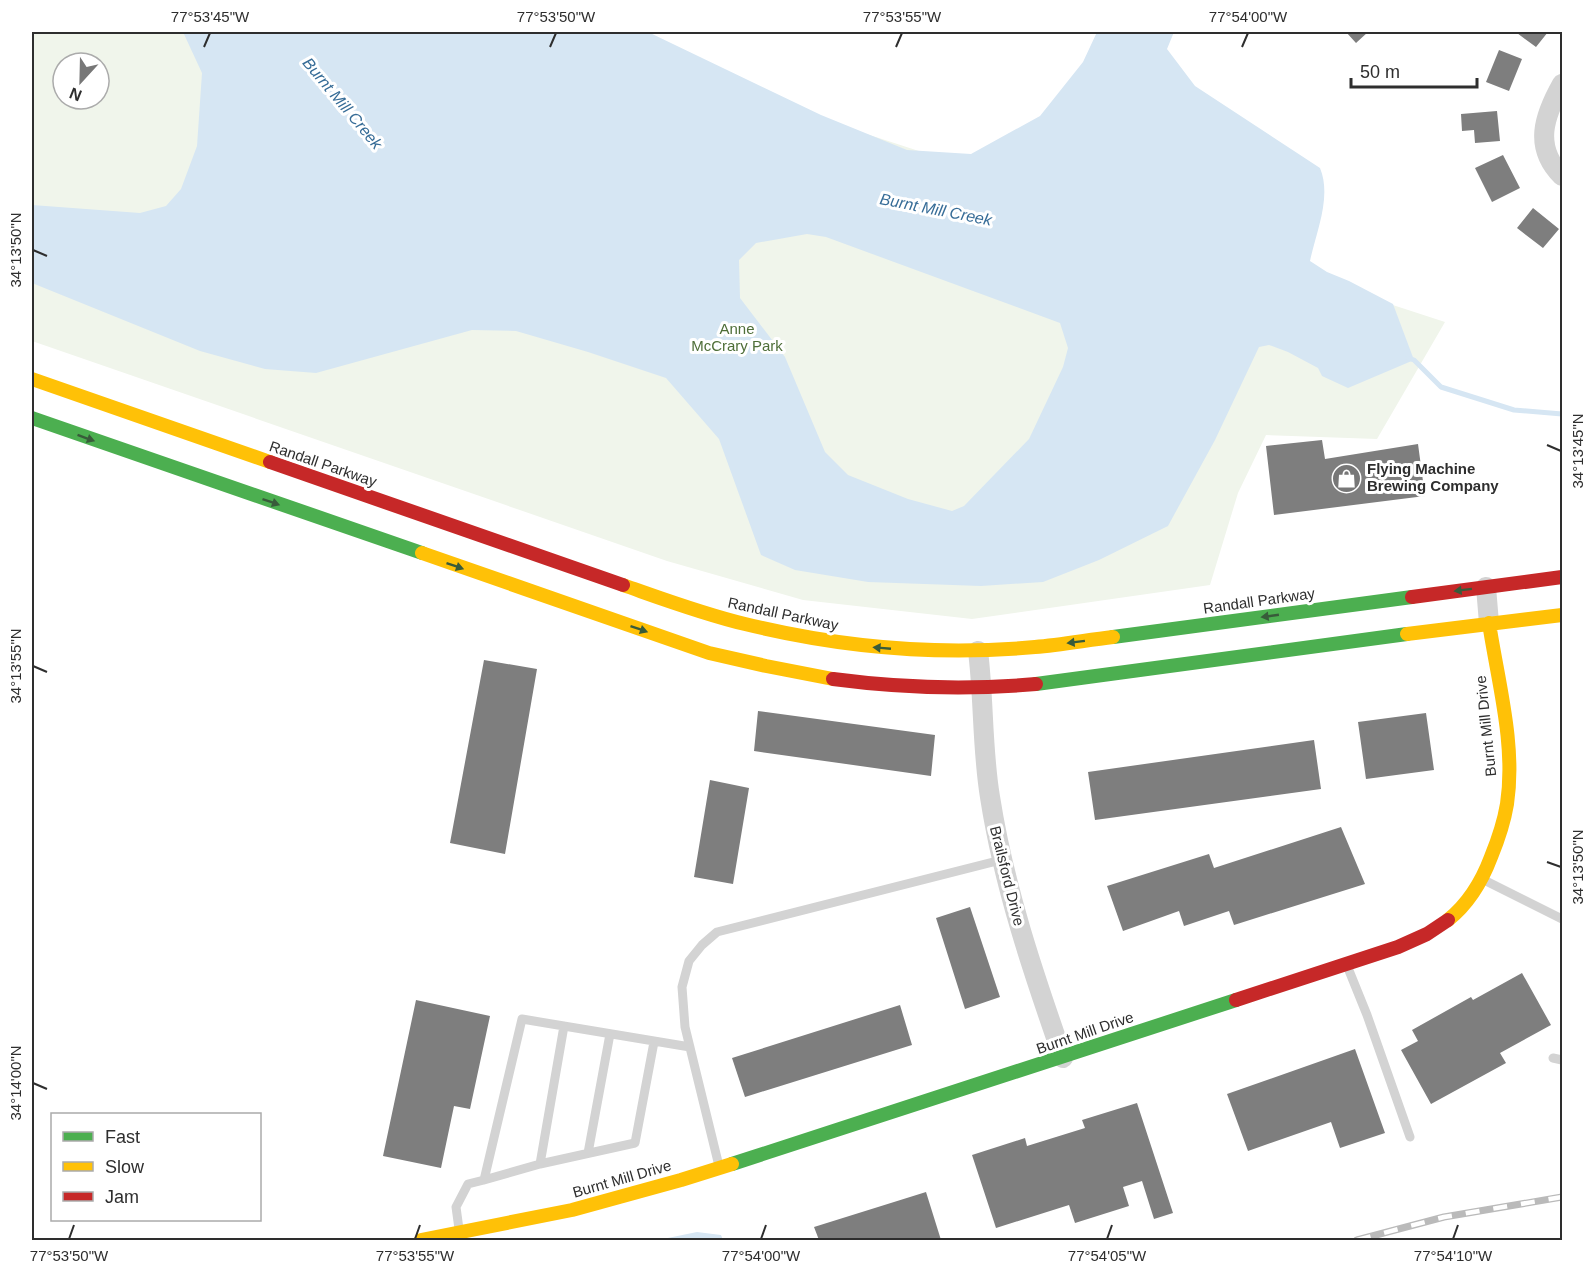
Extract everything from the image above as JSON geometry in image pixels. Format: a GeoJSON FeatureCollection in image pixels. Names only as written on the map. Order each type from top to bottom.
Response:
{"type":"FeatureCollection","features":[{"type":"Feature","properties":{"kind":"main road","name":"Randall Parkway"},"geometry":{"type":"LineString","coordinates":[[32,379],[637,591],[734,622],[788,635],[847,644],[921,650],[978,651],[1037,647],[1563,577]]}},
{"type":"Feature","properties":{"kind":"main road"},"geometry":{"type":"LineString","coordinates":[[32,418],[709,653],[784,671],[860,682],[940,688],[983,688],[1144,670],[1563,615]]}},
{"type":"Feature","properties":{"kind":"main road","name":"Burnt Mill Drive"},"geometry":{"type":"LineString","coordinates":[[421,1240],[572,1210],[720,1168],[1402,946],[1432,931],[1467,901],[1481,879],[1501,832],[1508,794],[1507,746],[1490,623]]}},
{"type":"Feature","properties":{"kind":"street"},"geometry":{"type":"LineString","coordinates":[[1563,84],[1546,118],[1544,138],[1545,148],[1553,167],[1563,177]]}},
{"type":"Feature","properties":{"kind":"street"},"geometry":{"type":"LineString","coordinates":[[1486,587],[1490,623]]}},
{"type":"Feature","properties":{"kind":"street","name":"Brailsford Drive"},"geometry":{"type":"LineString","coordinates":[[978,651],[983,688],[989,793],[1001,860],[1062,1058]]}},
{"type":"Feature","properties":{"kind":"lane"},"geometry":{"type":"LineString","coordinates":[[720,1168],[685,1027],[682,987],[689,961],[702,945],[717,932],[1001,860]]}},
{"type":"Feature","properties":{"kind":"lane"},"geometry":{"type":"LineString","coordinates":[[1481,879],[1563,919]]}},
{"type":"Feature","properties":{"kind":"lane"},"geometry":{"type":"LineString","coordinates":[[1347,964],[1410,1137]]}},
{"type":"Feature","properties":{"kind":"lane"},"geometry":{"type":"LineString","coordinates":[[484,1180],[522,1019],[690,1047]]}},
{"type":"Feature","properties":{"kind":"lane"},"geometry":{"type":"LineString","coordinates":[[540,1164],[564,1026]]}},
{"type":"Feature","properties":{"kind":"lane"},"geometry":{"type":"LineString","coordinates":[[588,1153],[610,1034]]}},
{"type":"Feature","properties":{"kind":"lane"},"geometry":{"type":"LineString","coordinates":[[459,1234],[456,1207],[468,1184],[540,1164],[635,1143],[654,1041]]}},
{"type":"Feature","properties":{"kind":"green space","name":"Anne McCrary Park"},"geometry":{"type":"Polygon","coordinates":[[[32,32],[553,32],[1445,322],[1377,439],[1266,435],[1238,493],[1210,585],[972,619],[803,600],[667,561],[32,341],[32,32]]]}},
{"type":"Feature","properties":{"kind":"water","name":"Anne McCrary Park"},"geometry":{"type":"Polygon","coordinates":[[[183,32],[648,32],[821,115],[907,150],[971,154],[1040,116],[1083,62],[1097,32],[1174,32],[1167,49],[1195,86],[1320,168],[1324,203],[1310,261],[1327,272],[1393,304],[1414,360],[1348,388],[1322,376],[1318,368],[1288,352],[1269,345],[1259,347],[1215,440],[1168,526],[1099,560],[1043,582],[981,586],[868,582],[795,570],[761,555],[719,439],[666,378],[516,331],[472,330],[316,373],[265,369],[200,351],[32,283],[32,205],[140,213],[166,206],[181,189],[197,146],[202,73],[183,32]],[[807,234],[756,243],[739,260],[740,298],[785,357],[825,452],[848,475],[908,499],[952,511],[964,506],[1029,439],[1063,367],[1068,348],[1060,323],[826,237],[807,234]]]}},
{"type":"Feature","properties":{"kind":"water"},"geometry":{"type":"Polygon","coordinates":[[[697,1232],[721,1235],[723,1240],[658,1240],[697,1232]]]}},
{"type":"Feature","properties":{"kind":"building"},"geometry":{"type":"Polygon","coordinates":[[[1346,32],[1368,32],[1356,43],[1346,32]]]}},
{"type":"Feature","properties":{"kind":"building"},"geometry":{"type":"Polygon","coordinates":[[[1548,32],[1536,47],[1517,33],[1548,32]]]}},
{"type":"Feature","properties":{"kind":"building"},"geometry":{"type":"Polygon","coordinates":[[[1499,50],[1522,59],[1509,91],[1486,82],[1499,50]]]}},
{"type":"Feature","properties":{"kind":"building"},"geometry":{"type":"Polygon","coordinates":[[[1497,111],[1500,141],[1475,143],[1474,130],[1462,131],[1461,114],[1497,111]]]}},
{"type":"Feature","properties":{"kind":"building"},"geometry":{"type":"Polygon","coordinates":[[[1503,155],[1520,188],[1492,202],[1475,168],[1503,155]]]}},
{"type":"Feature","properties":{"kind":"building"},"geometry":{"type":"Polygon","coordinates":[[[1533,208],[1559,229],[1543,248],[1517,228],[1533,208]]]}},
{"type":"Feature","properties":{"kind":"building","name":"Flying Machine Brewing Company"},"geometry":{"type":"Polygon","coordinates":[[[1322,440],[1325,459],[1418,444],[1425,496],[1274,515],[1266,446],[1322,440]]]}},
{"type":"Feature","properties":{"kind":"building"},"geometry":{"type":"Polygon","coordinates":[[[484,660],[537,669],[505,854],[450,843],[484,660]]]}},
{"type":"Feature","properties":{"kind":"building"},"geometry":{"type":"Polygon","coordinates":[[[758,711],[935,735],[931,776],[754,751],[758,711]]]}},
{"type":"Feature","properties":{"kind":"building"},"geometry":{"type":"Polygon","coordinates":[[[1426,713],[1434,770],[1366,779],[1358,722],[1426,713]]]}},
{"type":"Feature","properties":{"kind":"building"},"geometry":{"type":"Polygon","coordinates":[[[1314,740],[1321,789],[1095,820],[1088,772],[1314,740]]]}},
{"type":"Feature","properties":{"kind":"building"},"geometry":{"type":"Polygon","coordinates":[[[710,780],[749,788],[733,884],[694,877],[710,780]]]}},
{"type":"Feature","properties":{"kind":"building"},"geometry":{"type":"Polygon","coordinates":[[[1341,827],[1365,884],[1234,925],[1229,911],[1184,926],[1179,911],[1123,931],[1107,886],[1209,854],[1214,868],[1341,827]]]}},
{"type":"Feature","properties":{"kind":"building"},"geometry":{"type":"Polygon","coordinates":[[[970,907],[1000,997],[965,1009],[936,918],[970,907]]]}},
{"type":"Feature","properties":{"kind":"building"},"geometry":{"type":"Polygon","coordinates":[[[1522,973],[1551,1025],[1500,1053],[1506,1063],[1431,1104],[1401,1050],[1418,1041],[1412,1030],[1471,997],[1473,1000],[1522,973]]]}},
{"type":"Feature","properties":{"kind":"building"},"geometry":{"type":"Polygon","coordinates":[[[416,1000],[490,1016],[470,1109],[454,1106],[441,1168],[383,1156],[416,1000]]]}},
{"type":"Feature","properties":{"kind":"building"},"geometry":{"type":"Polygon","coordinates":[[[900,1005],[912,1045],[745,1097],[732,1058],[900,1005]]]}},
{"type":"Feature","properties":{"kind":"building"},"geometry":{"type":"Polygon","coordinates":[[[1355,1049],[1385,1133],[1340,1148],[1331,1122],[1248,1151],[1227,1094],[1355,1049]]]}},
{"type":"Feature","properties":{"kind":"building"},"geometry":{"type":"Polygon","coordinates":[[[1137,1103],[1173,1213],[1154,1219],[1142,1181],[1123,1187],[1129,1206],[1075,1223],[1069,1205],[996,1228],[972,1155],[1025,1138],[1027,1146],[1085,1128],[1082,1120],[1137,1103]]]}},
{"type":"Feature","properties":{"kind":"building"},"geometry":{"type":"Polygon","coordinates":[[[926,1192],[941,1240],[819,1240],[814,1227],[926,1192]]]}},
{"type":"Feature","properties":{"kind":"waterway","name":"Burnt Mill Creek"},"geometry":{"type":"LineString","coordinates":[[1408,358],[1414,360],[1441,387],[1514,410],[1562,414]]}},
{"type":"Feature","properties":{"kind":"railway"},"geometry":{"type":"LineString","coordinates":[[1357,1240],[1444,1217],[1562,1197]]}},
{"type":"Feature","properties":{"kind":"traffic: fast"},"geometry":{"type":"LineString","coordinates":[[32,418],[422,553]]}},
{"type":"Feature","properties":{"kind":"traffic: fast"},"geometry":{"type":"LineString","coordinates":[[1113,637],[1412,597]]}},
{"type":"Feature","properties":{"kind":"traffic: fast"},"geometry":{"type":"LineString","coordinates":[[1036,684],[1407,634]]}},
{"type":"Feature","properties":{"kind":"traffic: fast"},"geometry":{"type":"LineString","coordinates":[[732,1164],[1236,1000]]}},
{"type":"Feature","properties":{"kind":"traffic: slow"},"geometry":{"type":"LineString","coordinates":[[32,379],[270,462]]}},
{"type":"Feature","properties":{"kind":"traffic: slow"},"geometry":{"type":"LineString","coordinates":[[422,553],[709,653],[833,679]]}},
{"type":"Feature","properties":{"kind":"traffic: slow"},"geometry":{"type":"LineString","coordinates":[[623,585],[729,620],[816,639],[889,648],[999,650],[1113,637]]}},
{"type":"Feature","properties":{"kind":"traffic: slow"},"geometry":{"type":"LineString","coordinates":[[1407,634],[1562,615]]}},
{"type":"Feature","properties":{"kind":"traffic: slow"},"geometry":{"type":"LineString","coordinates":[[1448,920],[1474,892],[1483,875],[1498,838],[1507,804],[1508,736],[1489,623]]}},
{"type":"Feature","properties":{"kind":"traffic: slow"},"geometry":{"type":"LineString","coordinates":[[421,1240],[572,1210],[732,1164]]}},
{"type":"Feature","properties":{"kind":"traffic: jam"},"geometry":{"type":"LineString","coordinates":[[270,462],[623,585]]}},
{"type":"Feature","properties":{"kind":"traffic: jam"},"geometry":{"type":"LineString","coordinates":[[1412,597],[1562,577]]}},
{"type":"Feature","properties":{"kind":"traffic: jam"},"geometry":{"type":"LineString","coordinates":[[833,679],[935,687],[1036,684]]}},
{"type":"Feature","properties":{"kind":"traffic: jam"},"geometry":{"type":"LineString","coordinates":[[1236,1000],[1398,947],[1427,934],[1448,920]]}},
{"type":"Feature","properties":{"kind":"place","name":"Flying Machine Brewing Company"},"geometry":{"type":"Point","coordinates":[1346,478]}}]}
